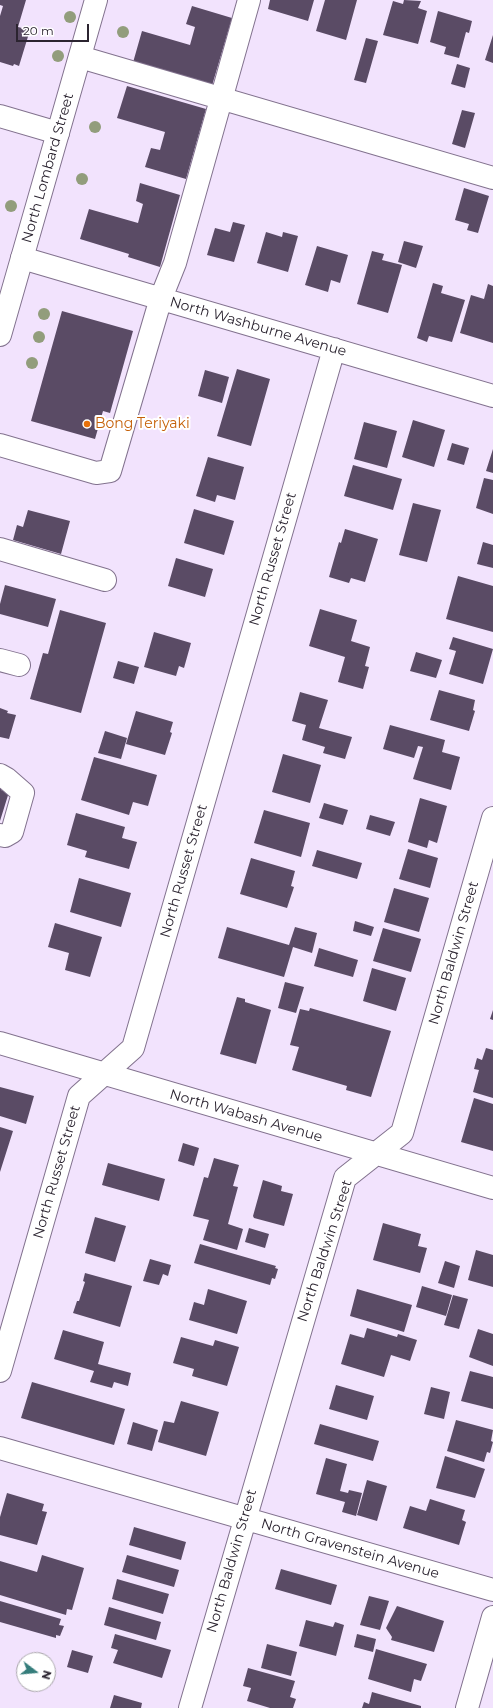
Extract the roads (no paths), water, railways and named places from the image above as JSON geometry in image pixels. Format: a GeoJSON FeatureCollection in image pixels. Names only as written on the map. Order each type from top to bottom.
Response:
{"type":"FeatureCollection","features":[{"type":"Feature","properties":{"kind":"street","name":"North Lombard Street"},"geometry":{"type":"LineString","coordinates":[[0,335],[96,0]]}},
{"type":"Feature","properties":{"kind":"street"},"geometry":{"type":"LineString","coordinates":[[0,444],[96,473],[110,471],[161,298],[175,264],[249,0]]}},
{"type":"Feature","properties":{"kind":"street"},"geometry":{"type":"LineString","coordinates":[[80,56],[493,178]]}},
{"type":"Feature","properties":{"kind":"street"},"geometry":{"type":"LineString","coordinates":[[0,116],[58,133]]}},
{"type":"Feature","properties":{"kind":"street","name":"North Washburne Avenue"},"geometry":{"type":"LineString","coordinates":[[22,258],[493,396]]}},
{"type":"Feature","properties":{"kind":"street","name":"North Russet Street"},"geometry":{"type":"LineString","coordinates":[[0,1371],[79,1096],[133,1048],[334,349]]}},
{"type":"Feature","properties":{"kind":"street"},"geometry":{"type":"LineString","coordinates":[[0,549],[105,580]]}},
{"type":"Feature","properties":{"kind":"street"},"geometry":{"type":"LineString","coordinates":[[0,775],[8,779],[23,793],[12,832],[5,836],[0,835]]}},
{"type":"Feature","properties":{"kind":"street","name":"North Baldwin Street"},"geometry":{"type":"LineString","coordinates":[[190,1708],[244,1519],[345,1178],[402,1133],[493,818]]}},
{"type":"Feature","properties":{"kind":"street","name":"North Wabash Avenue"},"geometry":{"type":"LineString","coordinates":[[0,1043],[493,1188]]}},
{"type":"Feature","properties":{"kind":"street","name":"North Gravenstein Avenue"},"geometry":{"type":"LineString","coordinates":[[0,1448],[493,1590]]}},
{"type":"Feature","properties":{"kind":"street"},"geometry":{"type":"LineString","coordinates":[[467,1708],[493,1617]]}},
{"type":"Feature","properties":{"kind":"place","name":"Bong Teriyaki"},"geometry":{"type":"Point","coordinates":[87,424]}}]}
